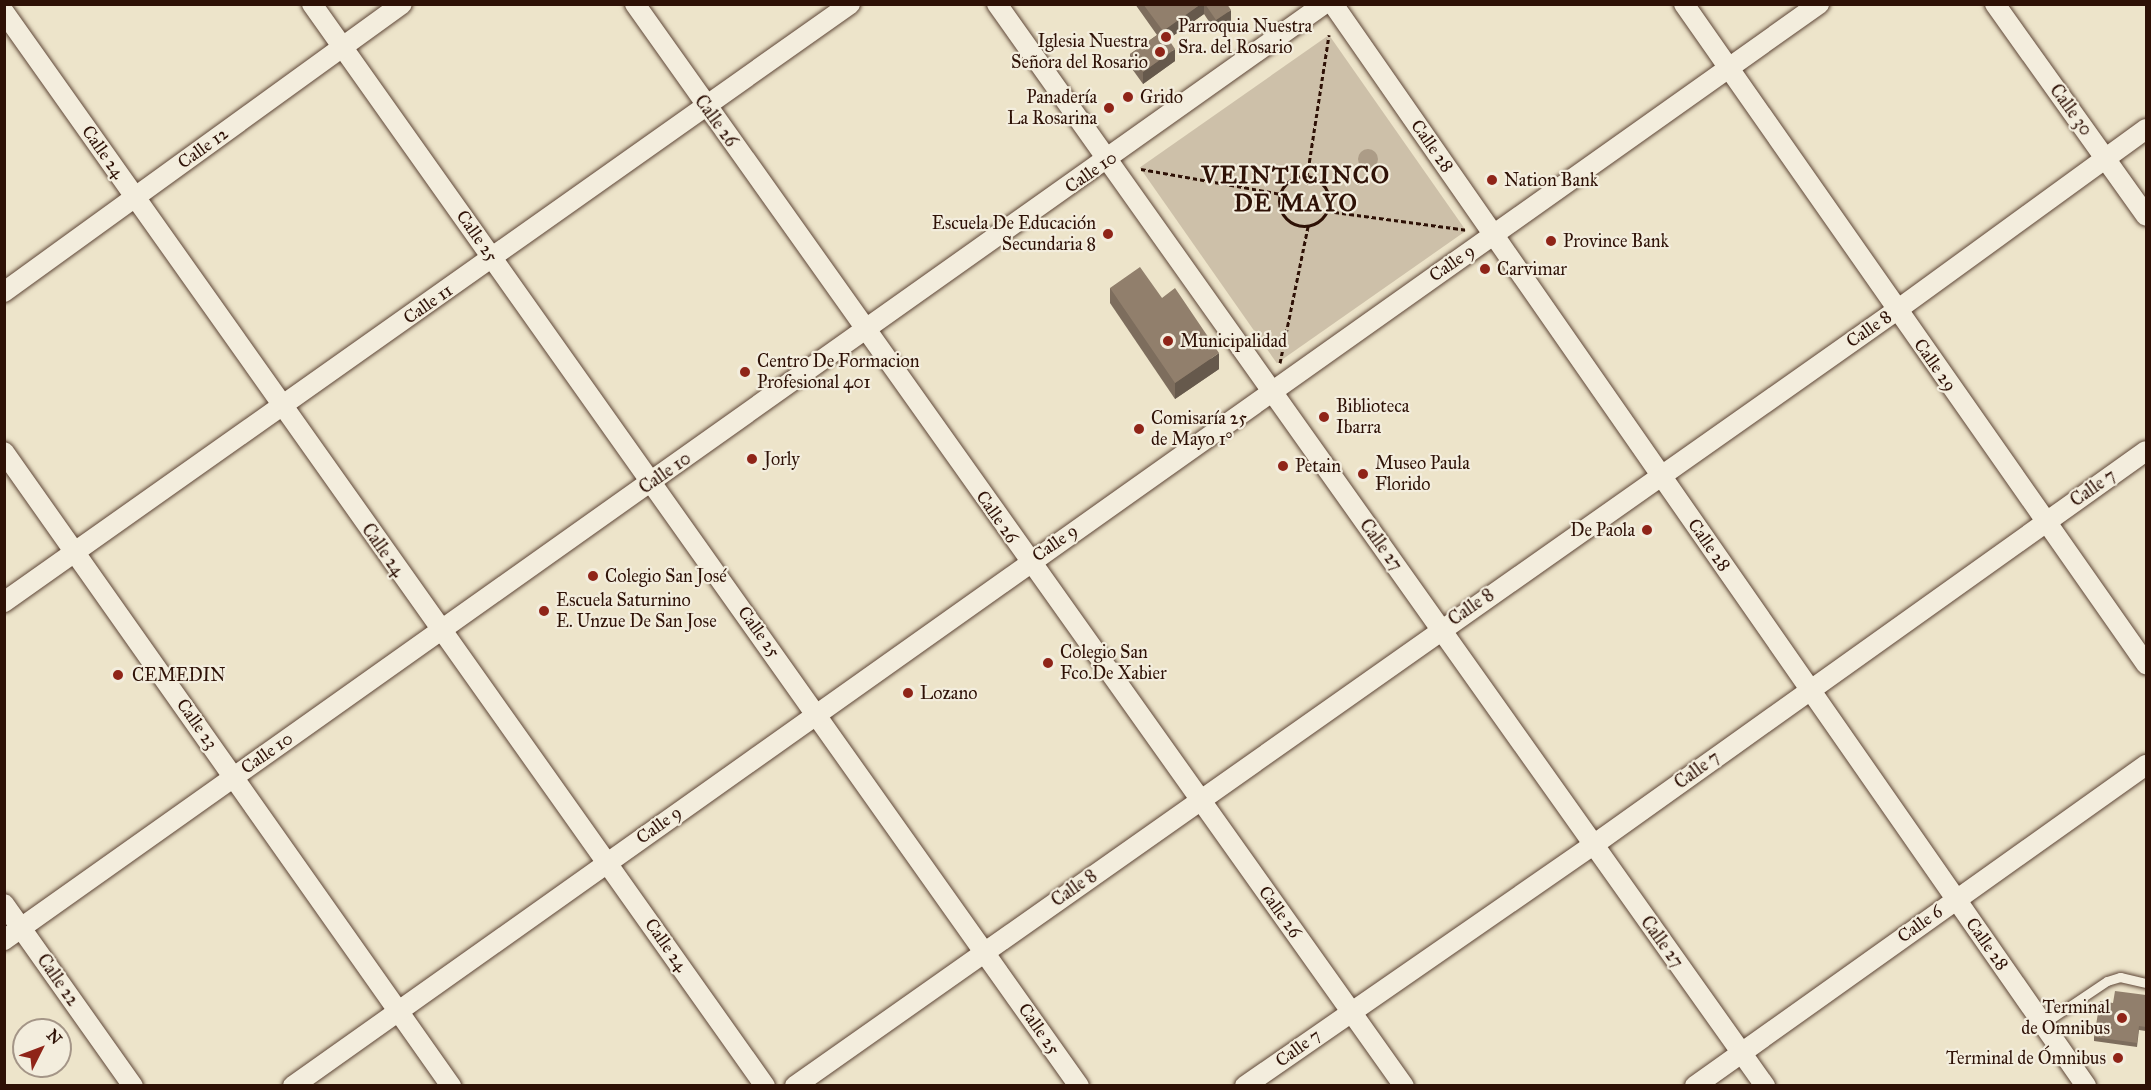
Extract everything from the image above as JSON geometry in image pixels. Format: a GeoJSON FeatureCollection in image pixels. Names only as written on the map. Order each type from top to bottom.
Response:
{"type":"FeatureCollection","features":[{"type":"Feature","properties":{"kind":"street","name":"Calle 25"},"geometry":{"type":"LineString","coordinates":[[312,4],[1079,1086]]}},
{"type":"Feature","properties":{"kind":"street","name":"Calle 12"},"geometry":{"type":"LineString","coordinates":[[4,292],[402,4]]}},
{"type":"Feature","properties":{"kind":"street","name":"Calle 26"},"geometry":{"type":"LineString","coordinates":[[635,4],[1029,562],[1404,1086]]}},
{"type":"Feature","properties":{"kind":"street","name":"Calle 11"},"geometry":{"type":"LineString","coordinates":[[4,602],[850,4]]}},
{"type":"Feature","properties":{"kind":"street","name":"Calle 27"},"geometry":{"type":"LineString","coordinates":[[997,4],[1269,393],[1441,628],[1592,846],[1765,1086]]}},
{"type":"Feature","properties":{"kind":"street","name":"Calle 10"},"geometry":{"type":"LineString","coordinates":[[4,940],[652,483],[1324,4]]}},
{"type":"Feature","properties":{"kind":"street","name":"Calle 28"},"geometry":{"type":"LineString","coordinates":[[1333,4],[2086,1086]]}},
{"type":"Feature","properties":{"kind":"street","name":"Calle 29"},"geometry":{"type":"LineString","coordinates":[[1684,4],[2146,664]]}},
{"type":"Feature","properties":{"kind":"street","name":"Calle 9"},"geometry":{"type":"LineString","coordinates":[[293,1086],[816,712],[1819,4]]}},
{"type":"Feature","properties":{"kind":"street","name":"Calle 30"},"geometry":{"type":"LineString","coordinates":[[1995,4],[2146,216]]}},
{"type":"Feature","properties":{"kind":"street","name":"Calle 24"},"geometry":{"type":"LineString","coordinates":[[4,12],[765,1086]]}},
{"type":"Feature","properties":{"kind":"street","name":"Calle 8"},"geometry":{"type":"LineString","coordinates":[[795,1086],[1441,628],[1897,310],[2146,129]]}},
{"type":"Feature","properties":{"kind":"street","name":"Calle 7"},"geometry":{"type":"LineString","coordinates":[[1245,1086],[1350,1010],[1592,846],[1809,689],[2146,451]]}},
{"type":"Feature","properties":{"kind":"street","name":"Calle 23"},"geometry":{"type":"LineString","coordinates":[[4,452],[451,1086]]}},
{"type":"Feature","properties":{"kind":"street","name":"Calle 6"},"geometry":{"type":"LineString","coordinates":[[1695,1086],[2146,765]]}},
{"type":"Feature","properties":{"kind":"street","name":"Calle 22"},"geometry":{"type":"LineString","coordinates":[[4,904],[133,1086]]}},
{"type":"Feature","properties":{"kind":"lane"},"geometry":{"type":"LineString","coordinates":[[2043,1024],[2107,981],[2120,977],[2146,983]]}},
{"type":"Feature","properties":{"kind":"path"},"geometry":{"type":"LineString","coordinates":[[1307,177],[1329,35]]}},
{"type":"Feature","properties":{"kind":"path"},"geometry":{"type":"LineString","coordinates":[[1141,169],[1281,194]]}},
{"type":"Feature","properties":{"kind":"path"},"geometry":{"type":"LineString","coordinates":[[1308,226],[1285,218],[1281,194],[1291,180],[1307,177],[1326,189],[1327,211]]}},
{"type":"Feature","properties":{"kind":"path"},"geometry":{"type":"LineString","coordinates":[[1280,363],[1308,226],[1327,211],[1468,230]]}},
{"type":"Feature","properties":{"kind":"shaded area"},"geometry":{"type":"Polygon","coordinates":[[[1329,35],[1466,231],[1277,363],[1140,167],[1329,35]]]}},
{"type":"Feature","properties":{"kind":"shaded area"},"geometry":{"type":"Polygon","coordinates":[[[1368,149],[1375,152],[1378,159],[1375,166],[1368,169],[1361,166],[1358,159],[1361,152],[1368,149]]]}},
{"type":"Feature","properties":{"kind":"building"},"geometry":{"type":"Polygon","coordinates":[[[1143,4],[1201,4],[1163,31],[1143,4]]]}},
{"type":"Feature","properties":{"kind":"building"},"geometry":{"type":"Polygon","coordinates":[[[1205,4],[1227,4],[1231,10],[1216,20],[1205,4]]]}},
{"type":"Feature","properties":{"kind":"building"},"geometry":{"type":"Polygon","coordinates":[[[1163,31],[1175,49],[1143,72],[1130,54],[1163,31]]]}},
{"type":"Feature","properties":{"kind":"building","name":"Municipalidad"},"geometry":{"type":"Polygon","coordinates":[[[1140,267],[1162,298],[1175,288],[1219,353],[1175,383],[1110,288],[1140,267]]]}},
{"type":"Feature","properties":{"kind":"building","name":"Terminal de Omnibus"},"geometry":{"type":"Polygon","coordinates":[[[2115,991],[2146,995],[2146,1027],[2139,1026],[2137,1043],[2094,1037],[2100,1001],[2113,1003],[2115,991]]]}},
{"type":"Feature","properties":{"kind":"place","name":"Parroquia Nuestra Sra. del Rosario"},"geometry":{"type":"Point","coordinates":[1166,37]}},
{"type":"Feature","properties":{"kind":"place","name":"Iglesia Nuestra Señora del Rosario"},"geometry":{"type":"Point","coordinates":[1160,52]}},
{"type":"Feature","properties":{"kind":"place","name":"Grido"},"geometry":{"type":"Point","coordinates":[1128,97]}},
{"type":"Feature","properties":{"kind":"place","name":"Panadería La Rosarina"},"geometry":{"type":"Point","coordinates":[1109,108]}},
{"type":"Feature","properties":{"kind":"place","name":"Nation Bank"},"geometry":{"type":"Point","coordinates":[1492,180]}},
{"type":"Feature","properties":{"kind":"place","name":"Escuela De Educación Secundaria 8"},"geometry":{"type":"Point","coordinates":[1108,234]}},
{"type":"Feature","properties":{"kind":"place","name":"Province Bank"},"geometry":{"type":"Point","coordinates":[1551,241]}},
{"type":"Feature","properties":{"kind":"place","name":"Carvimar"},"geometry":{"type":"Point","coordinates":[1485,269]}},
{"type":"Feature","properties":{"kind":"place","name":"Municipalidad"},"geometry":{"type":"Point","coordinates":[1168,341]}},
{"type":"Feature","properties":{"kind":"place","name":"Centro De Formacion Profesional 401"},"geometry":{"type":"Point","coordinates":[745,372]}},
{"type":"Feature","properties":{"kind":"place","name":"Biblioteca Ibarra"},"geometry":{"type":"Point","coordinates":[1324,417]}},
{"type":"Feature","properties":{"kind":"place","name":"Comisaría 25 de Mayo 1°"},"geometry":{"type":"Point","coordinates":[1139,429]}},
{"type":"Feature","properties":{"kind":"place","name":"Jorly"},"geometry":{"type":"Point","coordinates":[752,459]}},
{"type":"Feature","properties":{"kind":"place","name":"Petain"},"geometry":{"type":"Point","coordinates":[1283,466]}},
{"type":"Feature","properties":{"kind":"place","name":"Museo Paula Florido"},"geometry":{"type":"Point","coordinates":[1363,474]}},
{"type":"Feature","properties":{"kind":"place","name":"De Paola"},"geometry":{"type":"Point","coordinates":[1647,530]}},
{"type":"Feature","properties":{"kind":"place","name":"Colegio San José"},"geometry":{"type":"Point","coordinates":[593,576]}},
{"type":"Feature","properties":{"kind":"place","name":"Escuela Saturnino E. Unzue De San Jose"},"geometry":{"type":"Point","coordinates":[544,611]}},
{"type":"Feature","properties":{"kind":"place","name":"Colegio San Fco.De Xabier"},"geometry":{"type":"Point","coordinates":[1048,663]}},
{"type":"Feature","properties":{"kind":"place","name":"CEMEDIN"},"geometry":{"type":"Point","coordinates":[118,675]}},
{"type":"Feature","properties":{"kind":"place","name":"Lozano"},"geometry":{"type":"Point","coordinates":[908,693]}},
{"type":"Feature","properties":{"kind":"place","name":"Terminal de Omnibus"},"geometry":{"type":"Point","coordinates":[2122,1018]}},
{"type":"Feature","properties":{"kind":"place","name":"Terminal de Ómnibus"},"geometry":{"type":"Point","coordinates":[2118,1058]}},
{"type":"Feature","properties":{"kind":"district","name":"VEINTICINCO DE MAYO"},"geometry":{"type":"Point","coordinates":[1296,190]}}]}
